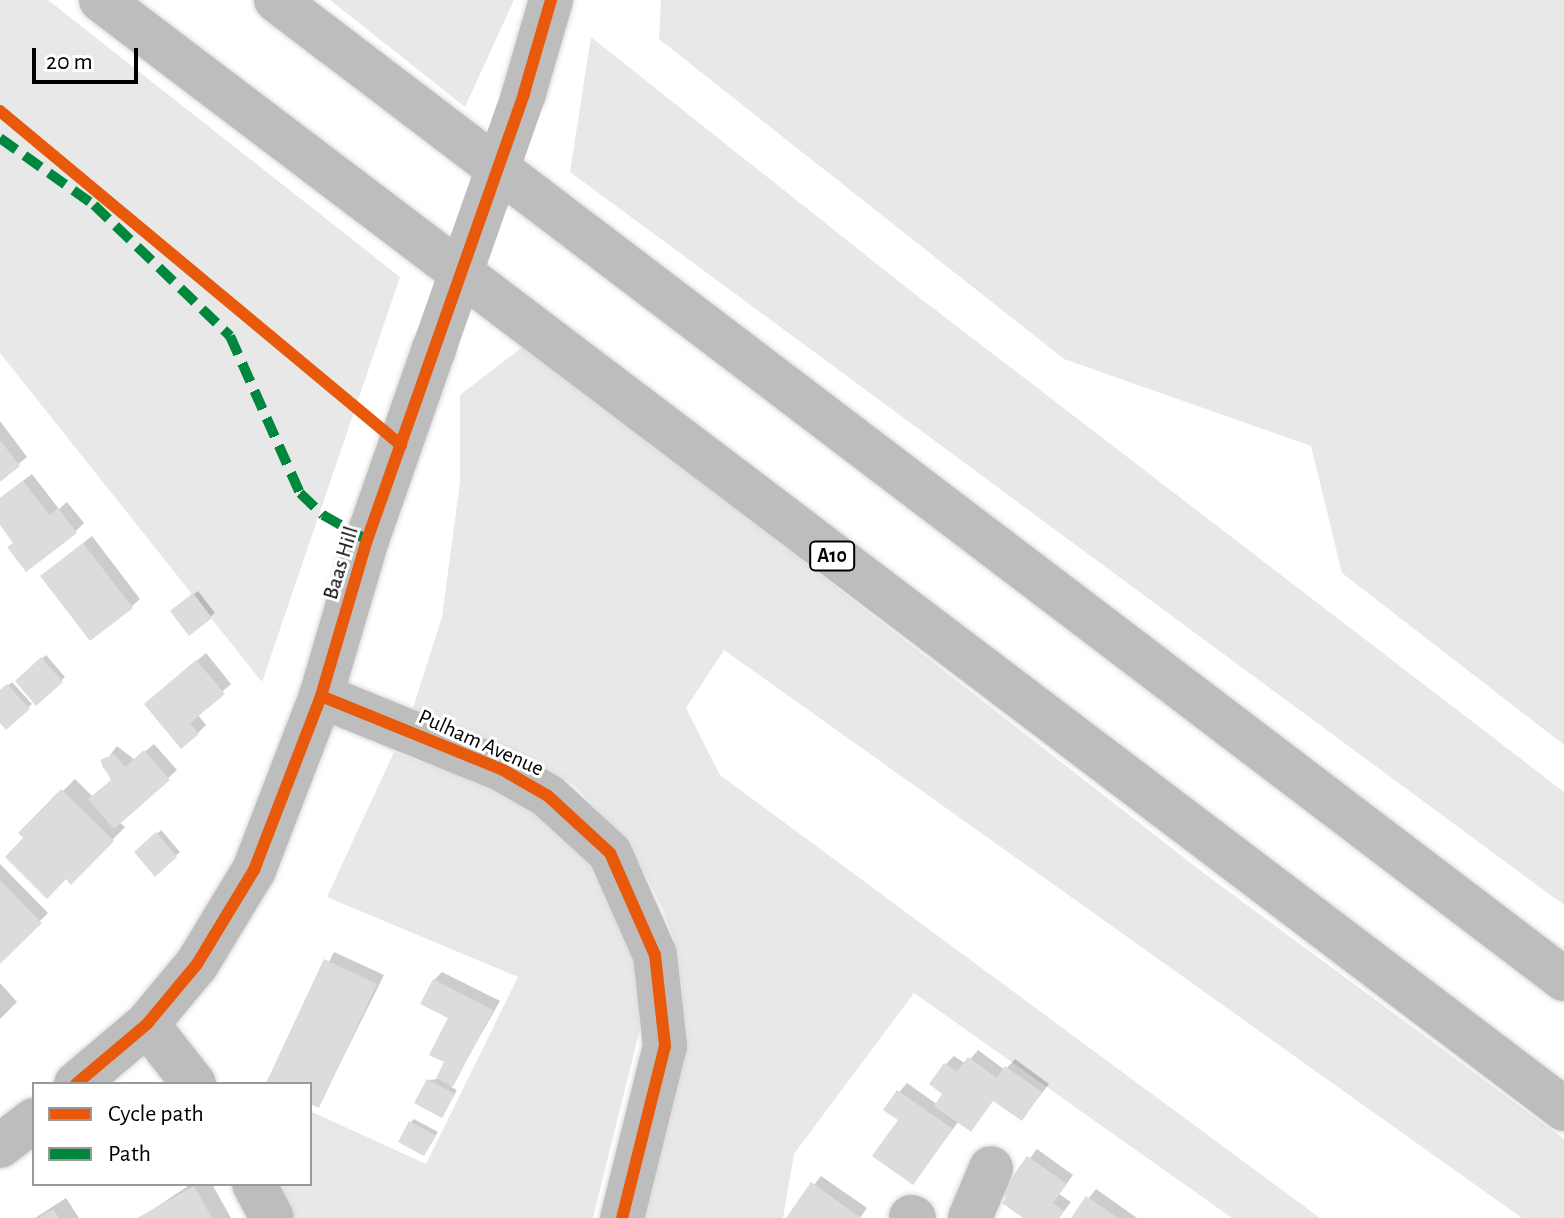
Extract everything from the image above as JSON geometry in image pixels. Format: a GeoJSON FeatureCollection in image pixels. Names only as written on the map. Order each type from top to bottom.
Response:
{"type":"FeatureCollection","features":[{"type":"Feature","properties":{"kind":"main road","name":"A10"},"geometry":{"type":"LineString","coordinates":[[101,0],[1564,1109]]}},
{"type":"Feature","properties":{"kind":"main road"},"geometry":{"type":"LineString","coordinates":[[276,0],[1564,979]]}},
{"type":"Feature","properties":{"kind":"main road","name":"Baas Hill"},"geometry":{"type":"LineString","coordinates":[[78,1082],[147,1024],[197,964],[254,870],[321,696],[367,540],[524,93],[551,0]]}},
{"type":"Feature","properties":{"kind":"main road","name":"Pulham Avenue"},"geometry":{"type":"LineString","coordinates":[[321,696],[503,770],[548,796],[610,853],[655,955],[665,1046],[622,1218]]}},
{"type":"Feature","properties":{"kind":"main road"},"geometry":{"type":"LineString","coordinates":[[147,1024],[192,1082]]}},
{"type":"Feature","properties":{"kind":"main road"},"geometry":{"type":"LineString","coordinates":[[0,1146],[32,1122]]}},
{"type":"Feature","properties":{"kind":"main road"},"geometry":{"type":"LineString","coordinates":[[970,1218],[991,1168]]}},
{"type":"Feature","properties":{"kind":"main road"},"geometry":{"type":"LineString","coordinates":[[255,1186],[272,1218]]}},
{"type":"Feature","properties":{"kind":"shaded area"},"geometry":{"type":"Polygon","coordinates":[[[0,0],[48,0],[400,277],[262,682],[0,353],[0,0]]]}},
{"type":"Feature","properties":{"kind":"shaded area"},"geometry":{"type":"Polygon","coordinates":[[[330,0],[514,0],[465,107],[330,0]]]}},
{"type":"Feature","properties":{"kind":"shaded area"},"geometry":{"type":"Polygon","coordinates":[[[661,0],[1564,0],[1564,745],[1342,573],[1311,446],[1064,359],[659,39],[661,0]]]}},
{"type":"Feature","properties":{"kind":"shaded area"},"geometry":{"type":"Polygon","coordinates":[[[591,37],[907,288],[1564,792],[1564,905],[570,172],[591,37]]]}},
{"type":"Feature","properties":{"kind":"shaded area"},"geometry":{"type":"Polygon","coordinates":[[[525,345],[1205,874],[1564,1139],[1564,1218],[1522,1218],[724,650],[686,708],[720,775],[1320,1218],[1232,1218],[914,993],[794,1154],[783,1218],[644,1218],[676,1059],[683,999],[677,951],[663,909],[631,847],[575,786],[526,756],[412,711],[442,617],[460,482],[460,395],[525,345]]]}},
{"type":"Feature","properties":{"kind":"shaded area"},"geometry":{"type":"Polygon","coordinates":[[[394,752],[516,795],[578,840],[625,914],[640,987],[640,1029],[593,1218],[295,1218],[276,1186],[312,1186],[312,1112],[426,1164],[518,977],[327,897],[394,752]]]}},
{"type":"Feature","properties":{"kind":"building"},"geometry":{"type":"Polygon","coordinates":[[[0,440],[20,466],[0,482],[0,440]]]}},
{"type":"Feature","properties":{"kind":"building"},"geometry":{"type":"Polygon","coordinates":[[[23,481],[50,515],[58,508],[77,533],[26,572],[7,547],[13,543],[0,525],[0,498],[23,481]]]}},
{"type":"Feature","properties":{"kind":"building"},"geometry":{"type":"Polygon","coordinates":[[[83,543],[133,608],[90,641],[40,576],[83,543]]]}},
{"type":"Feature","properties":{"kind":"building"},"geometry":{"type":"Polygon","coordinates":[[[193,593],[212,618],[189,636],[170,611],[193,593]]]}},
{"type":"Feature","properties":{"kind":"building"},"geometry":{"type":"Polygon","coordinates":[[[41,657],[63,682],[36,706],[15,681],[41,657]]]}},
{"type":"Feature","properties":{"kind":"building"},"geometry":{"type":"Polygon","coordinates":[[[196,660],[225,694],[190,723],[199,734],[181,749],[144,704],[196,660]]]}},
{"type":"Feature","properties":{"kind":"building"},"geometry":{"type":"Polygon","coordinates":[[[7,684],[30,709],[6,730],[0,723],[0,690],[7,684]]]}},
{"type":"Feature","properties":{"kind":"building"},"geometry":{"type":"Polygon","coordinates":[[[144,750],[170,780],[114,829],[88,799],[111,780],[100,760],[114,754],[125,767],[144,750]]]}},
{"type":"Feature","properties":{"kind":"building"},"geometry":{"type":"Polygon","coordinates":[[[61,789],[114,841],[71,885],[66,879],[47,899],[5,857],[23,838],[18,833],[61,789]]]}},
{"type":"Feature","properties":{"kind":"building"},"geometry":{"type":"Polygon","coordinates":[[[156,832],[177,857],[155,877],[134,852],[156,832]]]}},
{"type":"Feature","properties":{"kind":"building"},"geometry":{"type":"Polygon","coordinates":[[[0,880],[42,923],[0,964],[0,880]]]}},
{"type":"Feature","properties":{"kind":"building"},"geometry":{"type":"Polygon","coordinates":[[[324,959],[377,984],[319,1108],[312,1105],[312,1082],[266,1082],[324,959]]]}},
{"type":"Feature","properties":{"kind":"building"},"geometry":{"type":"Polygon","coordinates":[[[433,979],[493,1010],[453,1087],[436,1078],[444,1062],[429,1055],[448,1018],[420,1004],[433,979]]]}},
{"type":"Feature","properties":{"kind":"building"},"geometry":{"type":"Polygon","coordinates":[[[968,1057],[997,1078],[1005,1066],[1042,1092],[1022,1121],[993,1101],[971,1132],[934,1106],[942,1094],[929,1084],[944,1063],[957,1072],[968,1057]]]}},
{"type":"Feature","properties":{"kind":"building"},"geometry":{"type":"Polygon","coordinates":[[[427,1079],[455,1094],[442,1118],[414,1103],[427,1079]]]}},
{"type":"Feature","properties":{"kind":"building"},"geometry":{"type":"Polygon","coordinates":[[[897,1090],[953,1129],[913,1185],[872,1156],[898,1120],[883,1110],[897,1090]]]}},
{"type":"Feature","properties":{"kind":"building"},"geometry":{"type":"Polygon","coordinates":[[[409,1121],[436,1136],[424,1156],[398,1142],[409,1121]]]}},
{"type":"Feature","properties":{"kind":"building"},"geometry":{"type":"Polygon","coordinates":[[[1027,1156],[1067,1184],[1053,1203],[1064,1211],[1059,1218],[1023,1218],[1002,1203],[1006,1198],[1000,1194],[1027,1156]]]}},
{"type":"Feature","properties":{"kind":"building"},"geometry":{"type":"Polygon","coordinates":[[[811,1182],[861,1218],[786,1218],[811,1182]]]}},
{"type":"Feature","properties":{"kind":"building"},"geometry":{"type":"Polygon","coordinates":[[[194,1186],[212,1218],[137,1218],[194,1186]]]}},
{"type":"Feature","properties":{"kind":"building"},"geometry":{"type":"Polygon","coordinates":[[[1086,1196],[1118,1218],[1071,1218],[1086,1196]]]}},
{"type":"Feature","properties":{"kind":"building"},"geometry":{"type":"Polygon","coordinates":[[[53,1209],[59,1218],[39,1218],[53,1209]]]}},
{"type":"Feature","properties":{"kind":"marked path"},"geometry":{"type":"LineString","coordinates":[[0,138],[94,205],[230,336],[300,493],[323,515],[367,540]]}},
{"type":"Feature","properties":{"kind":"cycle path"},"geometry":{"type":"LineString","coordinates":[[78,1082],[147,1024],[197,964],[254,870],[321,696],[367,540],[524,93],[551,0]]}},
{"type":"Feature","properties":{"kind":"cycle path"},"geometry":{"type":"LineString","coordinates":[[0,111],[401,445]]}},
{"type":"Feature","properties":{"kind":"cycle path"},"geometry":{"type":"LineString","coordinates":[[321,696],[503,770],[548,796],[610,853],[655,955],[665,1046],[622,1218]]}}]}
